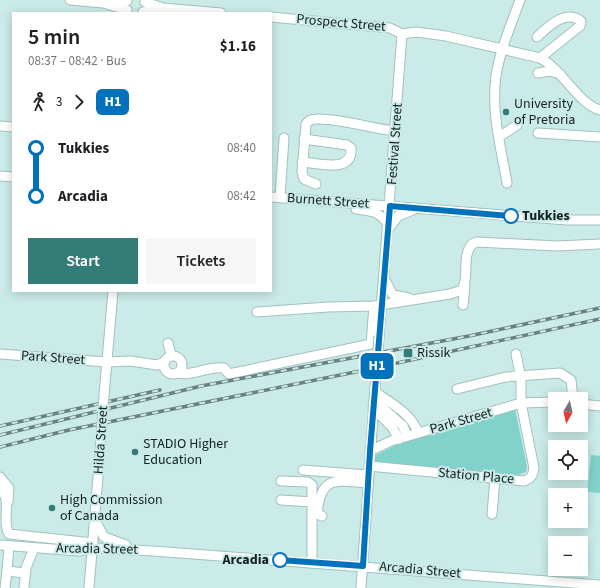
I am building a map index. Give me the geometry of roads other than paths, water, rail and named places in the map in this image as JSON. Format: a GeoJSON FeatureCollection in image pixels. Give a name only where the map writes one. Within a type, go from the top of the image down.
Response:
{"type":"FeatureCollection","features":[{"type":"Feature","properties":{"kind":"street"},"geometry":{"type":"LineString","coordinates":[[70,0],[128,6]]}},
{"type":"Feature","properties":{"kind":"street"},"geometry":{"type":"LineString","coordinates":[[507,183],[496,112],[496,85],[503,49],[520,0]]}},
{"type":"Feature","properties":{"kind":"street"},"geometry":{"type":"LineString","coordinates":[[142,12],[145,7],[144,1],[163,8],[209,12]]}},
{"type":"Feature","properties":{"kind":"street"},"geometry":{"type":"LineString","coordinates":[[146,12],[163,8]]}},
{"type":"Feature","properties":{"kind":"street","name":"Prospect Street"},"geometry":{"type":"LineString","coordinates":[[272,17],[390,28],[402,34],[416,32],[446,36],[540,58]]}},
{"type":"Feature","properties":{"kind":"street"},"geometry":{"type":"LineString","coordinates":[[537,37],[560,19],[572,18],[581,21],[580,26],[540,58],[553,66],[589,105],[600,110]]}},
{"type":"Feature","properties":{"kind":"street","name":"Festival Street"},"geometry":{"type":"LineString","coordinates":[[361,588],[379,336],[378,305],[384,279],[389,227],[402,34]]}},
{"type":"Feature","properties":{"kind":"street"},"geometry":{"type":"LineString","coordinates":[[538,73],[550,71],[560,74]]}},
{"type":"Feature","properties":{"kind":"street"},"geometry":{"type":"LineString","coordinates":[[316,184],[304,179],[302,162],[306,124],[309,120],[315,118],[396,131]]}},
{"type":"Feature","properties":{"kind":"street"},"geometry":{"type":"LineString","coordinates":[[499,137],[517,125]]}},
{"type":"Feature","properties":{"kind":"street"},"geometry":{"type":"LineString","coordinates":[[0,126],[12,127]]}},
{"type":"Feature","properties":{"kind":"street"},"geometry":{"type":"LineString","coordinates":[[538,133],[600,137]]}},
{"type":"Feature","properties":{"kind":"street"},"geometry":{"type":"LineString","coordinates":[[275,197],[284,138]]}},
{"type":"Feature","properties":{"kind":"street"},"geometry":{"type":"LineString","coordinates":[[302,162],[338,165],[345,164],[349,161],[352,155],[351,148],[347,145],[304,139]]}},
{"type":"Feature","properties":{"kind":"street"},"geometry":{"type":"LineString","coordinates":[[0,176],[12,177]]}},
{"type":"Feature","properties":{"kind":"street","name":"Burnett Street"},"geometry":{"type":"LineString","coordinates":[[275,197],[567,220],[600,220]]}},
{"type":"Feature","properties":{"kind":"street"},"geometry":{"type":"LineString","coordinates":[[308,200],[322,205],[374,211],[380,214],[389,227],[398,216],[420,209]]}},
{"type":"Feature","properties":{"kind":"street"},"geometry":{"type":"LineString","coordinates":[[463,305],[467,254],[472,244],[481,242],[557,246],[600,244]]}},
{"type":"Feature","properties":{"kind":"street"},"geometry":{"type":"LineString","coordinates":[[384,279],[393,295],[418,299]]}},
{"type":"Feature","properties":{"kind":"street"},"geometry":{"type":"LineString","coordinates":[[256,312],[378,305],[450,294],[462,290],[465,285]]}},
{"type":"Feature","properties":{"kind":"street","name":"Hilda Street"},"geometry":{"type":"LineString","coordinates":[[89,588],[112,292]]}},
{"type":"Feature","properties":{"kind":"street"},"geometry":{"type":"LineString","coordinates":[[142,363],[187,375],[192,372],[217,368],[224,368],[229,374],[371,344],[378,305]]}},
{"type":"Feature","properties":{"kind":"street"},"geometry":{"type":"LineString","coordinates":[[168,343],[171,355]]}},
{"type":"Feature","properties":{"kind":"street","name":"Park Street"},"geometry":{"type":"LineString","coordinates":[[0,354],[107,362],[131,361],[142,363]]}},
{"type":"Feature","properties":{"kind":"street"},"geometry":{"type":"LineString","coordinates":[[516,354],[521,375],[521,403]]}},
{"type":"Feature","properties":{"kind":"street"},"geometry":{"type":"LineString","coordinates":[[171,355],[180,358],[182,362],[175,371]]}},
{"type":"Feature","properties":{"kind":"street"},"geometry":{"type":"LineString","coordinates":[[142,363],[157,365],[164,362],[171,355]]}},
{"type":"Feature","properties":{"kind":"street"},"geometry":{"type":"LineString","coordinates":[[164,362],[175,371]]}},
{"type":"Feature","properties":{"kind":"street"},"geometry":{"type":"LineString","coordinates":[[457,389],[521,375],[560,373],[570,380],[572,392]]}},
{"type":"Feature","properties":{"kind":"street"},"geometry":{"type":"LineString","coordinates":[[374,397],[408,416],[414,422],[418,433]]}},
{"type":"Feature","properties":{"kind":"street"},"geometry":{"type":"LineString","coordinates":[[374,397],[403,426],[403,438]]}},
{"type":"Feature","properties":{"kind":"street","name":"Park Street"},"geometry":{"type":"LineString","coordinates":[[370,451],[418,433],[521,403],[548,402]]}},
{"type":"Feature","properties":{"kind":"street","name":"Station Place"},"geometry":{"type":"LineString","coordinates":[[368,475],[495,478],[524,481],[529,479],[533,475],[534,468],[521,403]]}},
{"type":"Feature","properties":{"kind":"street"},"geometry":{"type":"LineString","coordinates":[[588,405],[600,406]]}},
{"type":"Feature","properties":{"kind":"street"},"geometry":{"type":"LineString","coordinates":[[303,470],[368,475]]}},
{"type":"Feature","properties":{"kind":"street"},"geometry":{"type":"LineString","coordinates":[[322,516],[317,514],[318,501],[327,484],[331,481],[368,475]]}},
{"type":"Feature","properties":{"kind":"street"},"geometry":{"type":"LineString","coordinates":[[0,477],[9,488],[3,529],[9,534],[93,543]]}},
{"type":"Feature","properties":{"kind":"street"},"geometry":{"type":"LineString","coordinates":[[492,514],[495,478]]}},
{"type":"Feature","properties":{"kind":"street"},"geometry":{"type":"LineString","coordinates":[[281,481],[311,483],[313,502],[312,563]]}},
{"type":"Feature","properties":{"kind":"street"},"geometry":{"type":"LineString","coordinates":[[0,484],[6,490],[7,507]]}},
{"type":"Feature","properties":{"kind":"street"},"geometry":{"type":"LineString","coordinates":[[0,489],[4,493],[7,507]]}},
{"type":"Feature","properties":{"kind":"street"},"geometry":{"type":"LineString","coordinates":[[0,493],[7,507]]}},
{"type":"Feature","properties":{"kind":"street"},"geometry":{"type":"LineString","coordinates":[[0,499],[7,507]]}},
{"type":"Feature","properties":{"kind":"street"},"geometry":{"type":"LineString","coordinates":[[282,500],[313,502]]}},
{"type":"Feature","properties":{"kind":"street"},"geometry":{"type":"LineString","coordinates":[[95,519],[101,534],[109,540],[153,551]]}},
{"type":"Feature","properties":{"kind":"street"},"geometry":{"type":"LineString","coordinates":[[0,541],[93,543]]}},
{"type":"Feature","properties":{"kind":"street","name":"Arcadia Street"},"geometry":{"type":"LineString","coordinates":[[4,546],[79,550],[93,543],[153,551],[600,584]]}},
{"type":"Feature","properties":{"kind":"street"},"geometry":{"type":"LineString","coordinates":[[4,546],[7,571],[5,588]]}},
{"type":"Feature","properties":{"kind":"street"},"geometry":{"type":"LineString","coordinates":[[24,588],[25,573],[34,548]]}},
{"type":"Feature","properties":{"kind":"street"},"geometry":{"type":"LineString","coordinates":[[7,571],[25,573]]}},
{"type":"Feature","properties":{"kind":"railway"},"geometry":{"type":"LineString","coordinates":[[0,435],[201,386],[469,336],[600,308]]}},
{"type":"Feature","properties":{"kind":"railway"},"geometry":{"type":"LineString","coordinates":[[0,447],[69,430],[365,370],[600,319]]}},
{"type":"Feature","properties":{"kind":"railway"},"geometry":{"type":"LineString","coordinates":[[0,426],[160,390]]}},
{"type":"Feature","properties":{"kind":"place","name":"University of Pretoria"},"geometry":{"type":"Point","coordinates":[506,112]}},
{"type":"Feature","properties":{"kind":"place","name":"Tukkies"},"geometry":{"type":"Point","coordinates":[511,216]}},
{"type":"Feature","properties":{"kind":"place","name":"Rissik"},"geometry":{"type":"Point","coordinates":[408,353]}},
{"type":"Feature","properties":{"kind":"place","name":"STADIO Higher Education"},"geometry":{"type":"Point","coordinates":[135,452]}},
{"type":"Feature","properties":{"kind":"place","name":"High Commission of Canada"},"geometry":{"type":"Point","coordinates":[52,508]}},
{"type":"Feature","properties":{"kind":"place","name":"Arcadia"},"geometry":{"type":"Point","coordinates":[280,560]}}]}
